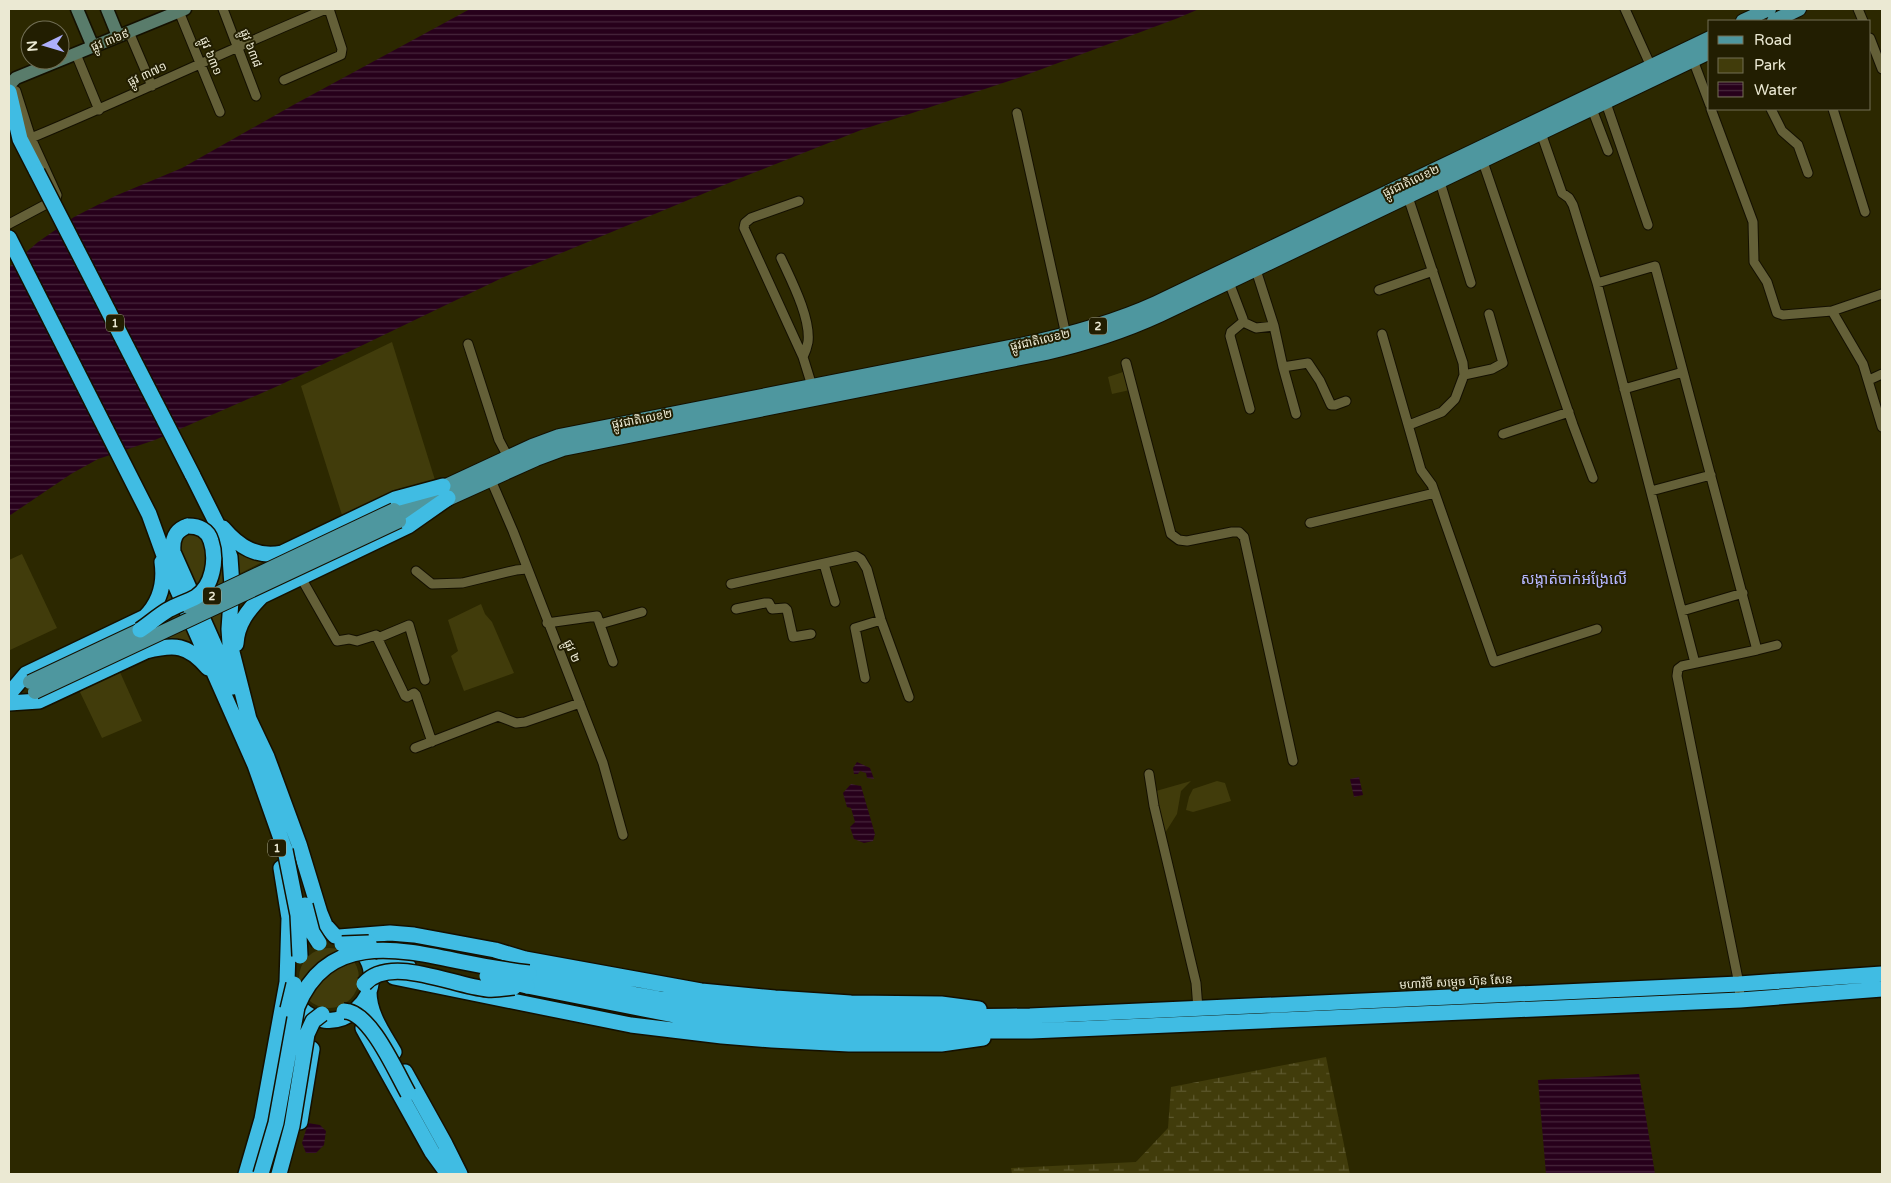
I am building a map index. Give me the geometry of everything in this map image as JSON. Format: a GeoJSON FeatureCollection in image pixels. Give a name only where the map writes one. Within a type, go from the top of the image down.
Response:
{"type":"FeatureCollection","features":[{"type":"Feature","properties":{"kind":"highway","name":"1"},"geometry":{"type":"LineString","coordinates":[[9,92],[37,172],[214,517],[230,557],[232,586],[230,644],[247,726],[250,767],[278,851],[289,918],[290,978],[264,1110],[246,1174]]}},
{"type":"Feature","properties":{"kind":"highway"},"geometry":{"type":"LineString","coordinates":[[9,127],[26,139]]}},
{"type":"Feature","properties":{"kind":"highway","name":"1"},"geometry":{"type":"LineString","coordinates":[[9,238],[142,500],[168,570],[218,680],[270,764],[299,844],[320,913],[325,925],[339,939]]}},
{"type":"Feature","properties":{"kind":"highway"},"geometry":{"type":"LineString","coordinates":[[214,517],[238,544],[260,555],[271,555],[282,553],[395,500],[446,492]]}},
{"type":"Feature","properties":{"kind":"highway"},"geometry":{"type":"LineString","coordinates":[[238,678],[236,642],[240,625],[244,615],[262,596],[300,576],[408,526],[446,492]]}},
{"type":"Feature","properties":{"kind":"highway"},"geometry":{"type":"LineString","coordinates":[[137,626],[168,610],[201,592],[210,576],[214,560],[214,550],[209,536],[202,528],[188,526],[180,530],[176,534],[173,543],[173,552],[234,690],[247,726],[255,765],[288,849],[310,927],[319,943]]}},
{"type":"Feature","properties":{"kind":"highway"},"geometry":{"type":"LineString","coordinates":[[137,626],[151,612],[162,586],[163,573],[158,541]]}},
{"type":"Feature","properties":{"kind":"highway"},"geometry":{"type":"LineString","coordinates":[[9,694],[26,674],[151,620],[158,622],[161,626],[163,636],[161,640],[146,651],[39,701],[9,700]]}},
{"type":"Feature","properties":{"kind":"highway"},"geometry":{"type":"LineString","coordinates":[[146,651],[170,646],[181,647],[201,659],[218,680]]}},
{"type":"Feature","properties":{"kind":"highway"},"geometry":{"type":"LineString","coordinates":[[288,849],[298,915],[300,956]]}},
{"type":"Feature","properties":{"kind":"highway"},"geometry":{"type":"LineString","coordinates":[[253,1174],[268,1121],[295,954],[307,942],[319,937],[413,943],[492,959],[524,982]]}},
{"type":"Feature","properties":{"kind":"highway"},"geometry":{"type":"LineString","coordinates":[[290,978],[300,956],[308,948],[319,943],[339,939]]}},
{"type":"Feature","properties":{"kind":"highway"},"geometry":{"type":"LineString","coordinates":[[339,939],[360,960],[369,984],[370,1006],[376,1020],[460,1174]]}},
{"type":"Feature","properties":{"kind":"highway"},"geometry":{"type":"LineString","coordinates":[[261,1174],[276,1123],[297,1007],[308,985],[326,968],[354,953],[390,949],[492,968],[524,982]]}},
{"type":"Feature","properties":{"kind":"highway"},"geometry":{"type":"LineString","coordinates":[[271,1174],[284,1125],[305,1010],[311,996],[327,978],[344,967],[358,962],[390,958],[412,960],[674,1015],[772,1040],[849,1044],[906,1024],[941,1004],[1031,1024]]}},
{"type":"Feature","properties":{"kind":"highway"},"geometry":{"type":"LineString","coordinates":[[286,1174],[299,1128],[314,1036],[318,1026],[357,1001],[375,975],[391,970],[487,989],[524,982],[678,988],[727,994],[851,1003],[906,1024]]}},
{"type":"Feature","properties":{"kind":"highway","name":"មហាវិថី សម្តេច ហ៊ុន សែន"},"geometry":{"type":"LineString","coordinates":[[1031,1024],[1739,992],[1882,974]]}},
{"type":"Feature","properties":{"kind":"highway"},"geometry":{"type":"LineString","coordinates":[[290,978],[302,1002],[312,1010],[354,1020],[363,1027],[432,1152],[449,1174]]}},
{"type":"Feature","properties":{"kind":"highway","name":"មហាវិថី សម្តេច ហ៊ុន សែន"},"geometry":{"type":"LineString","coordinates":[[1031,1024],[1198,1009],[1882,989]]}},
{"type":"Feature","properties":{"kind":"highway"},"geometry":{"type":"LineString","coordinates":[[674,1015],[774,1012],[906,1024],[1031,1024]]}},
{"type":"Feature","properties":{"kind":"highway"},"geometry":{"type":"LineString","coordinates":[[279,1174],[292,1126],[307,1034],[313,1021],[354,1013],[367,1022],[438,1148],[449,1174]]}},
{"type":"Feature","properties":{"kind":"main road"},"geometry":{"type":"LineString","coordinates":[[1745,20],[1770,9]]}},
{"type":"Feature","properties":{"kind":"main road"},"geometry":{"type":"LineString","coordinates":[[1782,19],[1800,9]]}},
{"type":"Feature","properties":{"kind":"main road","name":"ផ្លូវជាតិលេខ២"},"geometry":{"type":"LineString","coordinates":[[446,492],[491,480],[563,449],[1021,351],[1070,347],[1118,332],[1160,315],[1227,276],[1256,270],[1406,191],[1440,182],[1483,162],[1539,127],[1606,103],[1708,39]]}},
{"type":"Feature","properties":{"kind":"main road","name":"ផ្លូវជាតិលេខ២"},"geometry":{"type":"LineString","coordinates":[[1021,351],[1139,311],[1227,276],[1654,72],[1693,60],[1708,53]]}},
{"type":"Feature","properties":{"kind":"main road","name":"ផ្លូវជាតិលេខ២"},"geometry":{"type":"LineString","coordinates":[[446,492],[508,457],[559,436],[812,386],[883,379]]}},
{"type":"Feature","properties":{"kind":"main road","name":"2"},"geometry":{"type":"LineString","coordinates":[[32,687],[446,492]]}},
{"type":"Feature","properties":{"kind":"main road","name":"2"},"geometry":{"type":"LineString","coordinates":[[9,700],[137,626],[396,516]]}},
{"type":"Feature","properties":{"kind":"street"},"geometry":{"type":"LineString","coordinates":[[77,9],[93,47]]}},
{"type":"Feature","properties":{"kind":"street"},"geometry":{"type":"LineString","coordinates":[[107,9],[124,34],[152,86]]}},
{"type":"Feature","properties":{"kind":"street","name":"ផ្លូវ ៦៣៨"},"geometry":{"type":"LineString","coordinates":[[223,9],[256,96]]}},
{"type":"Feature","properties":{"kind":"street"},"geometry":{"type":"LineString","coordinates":[[284,80],[340,55],[342,49],[328,9]]}},
{"type":"Feature","properties":{"kind":"street","name":"ផ្លូវ ៣៧១"},"geometry":{"type":"LineString","coordinates":[[26,139],[99,110],[237,46],[328,9]]}},
{"type":"Feature","properties":{"kind":"street"},"geometry":{"type":"LineString","coordinates":[[1624,9],[1654,72]]}},
{"type":"Feature","properties":{"kind":"street","name":"ផ្លូវ ៣៦៩"},"geometry":{"type":"LineString","coordinates":[[9,86],[16,78],[181,10]]}},
{"type":"Feature","properties":{"kind":"street","name":"ផ្លូវ ៦៣១"},"geometry":{"type":"LineString","coordinates":[[181,10],[220,112]]}},
{"type":"Feature","properties":{"kind":"street"},"geometry":{"type":"LineString","coordinates":[[1871,40],[1882,68]]}},
{"type":"Feature","properties":{"kind":"street"},"geometry":{"type":"LineString","coordinates":[[76,54],[99,110]]}},
{"type":"Feature","properties":{"kind":"street"},"geometry":{"type":"LineString","coordinates":[[1693,60],[1708,101]]}},
{"type":"Feature","properties":{"kind":"street"},"geometry":{"type":"LineString","coordinates":[[9,86],[16,91],[26,139],[57,195],[56,199],[9,224]]}},
{"type":"Feature","properties":{"kind":"street"},"geometry":{"type":"LineString","coordinates":[[1606,103],[1648,225]]}},
{"type":"Feature","properties":{"kind":"street"},"geometry":{"type":"LineString","coordinates":[[1592,109],[1608,151]]}},
{"type":"Feature","properties":{"kind":"street"},"geometry":{"type":"LineString","coordinates":[[1711,110],[1753,222],[1754,262],[1767,282],[1777,313],[1783,315],[1832,311],[1882,294]]}},
{"type":"Feature","properties":{"kind":"street"},"geometry":{"type":"LineString","coordinates":[[1772,110],[1782,131],[1798,145],[1808,173]]}},
{"type":"Feature","properties":{"kind":"street"},"geometry":{"type":"LineString","coordinates":[[1834,110],[1865,212]]}},
{"type":"Feature","properties":{"kind":"street"},"geometry":{"type":"LineString","coordinates":[[1017,113],[1066,335]]}},
{"type":"Feature","properties":{"kind":"street"},"geometry":{"type":"LineString","coordinates":[[1539,127],[1562,193],[1573,205],[1597,282],[1695,663]]}},
{"type":"Feature","properties":{"kind":"street"},"geometry":{"type":"LineString","coordinates":[[1483,162],[1593,478]]}},
{"type":"Feature","properties":{"kind":"street"},"geometry":{"type":"LineString","coordinates":[[1440,182],[1471,283]]}},
{"type":"Feature","properties":{"kind":"street"},"geometry":{"type":"LineString","coordinates":[[1406,191],[1463,362],[1464,375],[1454,399],[1442,412],[1409,425]]}},
{"type":"Feature","properties":{"kind":"street"},"geometry":{"type":"LineString","coordinates":[[799,201],[751,218],[745,223],[744,228],[803,357],[812,386]]}},
{"type":"Feature","properties":{"kind":"street"},"geometry":{"type":"LineString","coordinates":[[781,258],[802,308],[806,325],[808,342],[803,357]]}},
{"type":"Feature","properties":{"kind":"street"},"geometry":{"type":"LineString","coordinates":[[1597,282],[1656,266],[1757,650]]}},
{"type":"Feature","properties":{"kind":"street"},"geometry":{"type":"LineString","coordinates":[[1256,270],[1274,326],[1296,414]]}},
{"type":"Feature","properties":{"kind":"street"},"geometry":{"type":"LineString","coordinates":[[1379,290],[1433,271]]}},
{"type":"Feature","properties":{"kind":"street"},"geometry":{"type":"LineString","coordinates":[[1227,276],[1243,322]]}},
{"type":"Feature","properties":{"kind":"street"},"geometry":{"type":"LineString","coordinates":[[1832,311],[1863,364],[1882,427]]}},
{"type":"Feature","properties":{"kind":"street"},"geometry":{"type":"LineString","coordinates":[[1464,375],[1492,368],[1503,363],[1489,314]]}},
{"type":"Feature","properties":{"kind":"street"},"geometry":{"type":"LineString","coordinates":[[1243,322],[1256,328],[1274,326]]}},
{"type":"Feature","properties":{"kind":"street"},"geometry":{"type":"LineString","coordinates":[[1243,322],[1231,332],[1230,336],[1250,409]]}},
{"type":"Feature","properties":{"kind":"street"},"geometry":{"type":"LineString","coordinates":[[1382,334],[1421,470],[1435,492],[1494,662],[1597,629]]}},
{"type":"Feature","properties":{"kind":"street"},"geometry":{"type":"LineString","coordinates":[[468,344],[499,440],[508,457]]}},
{"type":"Feature","properties":{"kind":"street"},"geometry":{"type":"LineString","coordinates":[[1126,363],[1171,534],[1179,540],[1187,541],[1232,532],[1239,532],[1244,537],[1293,761]]}},
{"type":"Feature","properties":{"kind":"street"},"geometry":{"type":"LineString","coordinates":[[1283,368],[1309,363],[1331,404],[1335,405],[1346,402]]}},
{"type":"Feature","properties":{"kind":"street"},"geometry":{"type":"LineString","coordinates":[[1624,388],[1683,372]]}},
{"type":"Feature","properties":{"kind":"street"},"geometry":{"type":"LineString","coordinates":[[1869,380],[1882,374]]}},
{"type":"Feature","properties":{"kind":"street"},"geometry":{"type":"LineString","coordinates":[[1503,434],[1569,412]]}},
{"type":"Feature","properties":{"kind":"street"},"geometry":{"type":"LineString","coordinates":[[1651,491],[1711,475]]}},
{"type":"Feature","properties":{"kind":"street","name":"ផ្លូវ ២"},"geometry":{"type":"LineString","coordinates":[[491,480],[603,763],[623,835]]}},
{"type":"Feature","properties":{"kind":"street"},"geometry":{"type":"LineString","coordinates":[[1310,523],[1435,492]]}},
{"type":"Feature","properties":{"kind":"street"},"geometry":{"type":"LineString","coordinates":[[731,584],[856,556],[861,559],[867,569],[881,620],[909,696]]}},
{"type":"Feature","properties":{"kind":"street"},"geometry":{"type":"LineString","coordinates":[[824,564],[835,602]]}},
{"type":"Feature","properties":{"kind":"street"},"geometry":{"type":"LineString","coordinates":[[416,571],[432,584],[462,583],[527,569]]}},
{"type":"Feature","properties":{"kind":"street"},"geometry":{"type":"LineString","coordinates":[[300,576],[337,641],[349,639],[357,641],[376,635],[405,696],[415,694],[432,742]]}},
{"type":"Feature","properties":{"kind":"street"},"geometry":{"type":"LineString","coordinates":[[1682,611],[1743,593]]}},
{"type":"Feature","properties":{"kind":"street"},"geometry":{"type":"LineString","coordinates":[[736,609],[765,603],[769,603],[772,609],[785,608],[794,637],[811,634]]}},
{"type":"Feature","properties":{"kind":"street"},"geometry":{"type":"LineString","coordinates":[[600,624],[642,612]]}},
{"type":"Feature","properties":{"kind":"street"},"geometry":{"type":"LineString","coordinates":[[547,623],[596,616],[613,662]]}},
{"type":"Feature","properties":{"kind":"street"},"geometry":{"type":"LineString","coordinates":[[865,678],[855,628],[881,620]]}},
{"type":"Feature","properties":{"kind":"street"},"geometry":{"type":"LineString","coordinates":[[378,638],[409,625],[425,680]]}},
{"type":"Feature","properties":{"kind":"street"},"geometry":{"type":"LineString","coordinates":[[1739,992],[1677,676],[1678,670],[1682,666],[1777,645]]}},
{"type":"Feature","properties":{"kind":"street"},"geometry":{"type":"LineString","coordinates":[[415,748],[498,716],[516,723],[525,722],[580,703]]}},
{"type":"Feature","properties":{"kind":"street"},"geometry":{"type":"LineString","coordinates":[[1149,774],[1154,806],[1196,983],[1198,1009]]}},
{"type":"Feature","properties":{"kind":"green space"},"geometry":{"type":"Polygon","coordinates":[[[392,342],[435,480],[391,492],[342,515],[301,386],[392,342]]]}},
{"type":"Feature","properties":{"kind":"green space"},"geometry":{"type":"Polygon","coordinates":[[[1123,372],[1128,380],[1130,390],[1112,394],[1108,377],[1123,372]]]}},
{"type":"Feature","properties":{"kind":"green space"},"geometry":{"type":"Polygon","coordinates":[[[189,533],[198,533],[207,542],[206,567],[195,589],[178,550],[179,539],[189,533]]]}},
{"type":"Feature","properties":{"kind":"green space"},"geometry":{"type":"Polygon","coordinates":[[[222,547],[225,582],[221,613],[224,656],[200,601],[222,547]]]}},
{"type":"Feature","properties":{"kind":"green space"},"geometry":{"type":"Polygon","coordinates":[[[236,552],[250,558],[266,560],[239,574],[236,552]]]}},
{"type":"Feature","properties":{"kind":"green space"},"geometry":{"type":"Polygon","coordinates":[[[22,554],[57,628],[10,650],[9,560],[22,554]]]}},
{"type":"Feature","properties":{"kind":"green space"},"geometry":{"type":"Polygon","coordinates":[[[169,584],[199,650],[183,641],[166,639],[166,626],[157,617],[169,584]]]}},
{"type":"Feature","properties":{"kind":"green space"},"geometry":{"type":"Polygon","coordinates":[[[481,604],[485,614],[492,622],[514,673],[464,691],[451,656],[458,651],[448,620],[481,604]]]}},
{"type":"Feature","properties":{"kind":"green space"},"geometry":{"type":"Polygon","coordinates":[[[119,670],[142,721],[102,738],[79,690],[119,670]]]}},
{"type":"Feature","properties":{"kind":"green space"},"geometry":{"type":"Polygon","coordinates":[[[1191,781],[1181,791],[1177,814],[1165,833],[1149,793],[1191,781]]]}},
{"type":"Feature","properties":{"kind":"green space"},"geometry":{"type":"Polygon","coordinates":[[[1217,781],[1225,783],[1231,801],[1193,812],[1186,810],[1193,789],[1217,781]]]}},
{"type":"Feature","properties":{"kind":"green space"},"geometry":{"type":"Polygon","coordinates":[[[329,948],[346,953],[354,961],[359,978],[354,995],[346,1003],[329,1008],[312,1003],[304,995],[299,978],[304,961],[312,953],[329,948]]]}},
{"type":"Feature","properties":{"kind":"green space"},"geometry":{"type":"Polygon","coordinates":[[[1326,1057],[1350,1174],[1012,1174],[1011,1168],[1136,1162],[1168,1128],[1171,1087],[1326,1057]]]}},
{"type":"Feature","properties":{"kind":"water"},"geometry":{"type":"Polygon","coordinates":[[[470,9],[1199,9],[1015,79],[861,130],[504,277],[280,385],[155,440],[98,459],[71,474],[9,516],[9,267],[38,242],[74,217],[115,196],[182,168],[470,9]]]}},
{"type":"Feature","properties":{"kind":"water"},"geometry":{"type":"Polygon","coordinates":[[[857,762],[870,768],[874,779],[867,778],[866,773],[860,771],[858,774],[854,774],[853,768],[857,762]]]}},
{"type":"Feature","properties":{"kind":"water"},"geometry":{"type":"Polygon","coordinates":[[[1359,777],[1363,795],[1354,797],[1350,779],[1359,777]]]}},
{"type":"Feature","properties":{"kind":"water"},"geometry":{"type":"Polygon","coordinates":[[[851,784],[861,786],[875,834],[873,841],[864,843],[854,839],[850,827],[855,822],[851,808],[847,807],[843,793],[851,784]]]}},
{"type":"Feature","properties":{"kind":"water"},"geometry":{"type":"Polygon","coordinates":[[[1639,1074],[1655,1174],[1546,1174],[1538,1080],[1639,1074]]]}},
{"type":"Feature","properties":{"kind":"water"},"geometry":{"type":"Polygon","coordinates":[[[308,1123],[320,1125],[326,1131],[324,1145],[316,1153],[306,1153],[302,1143],[308,1123]]]}},
{"type":"Feature","properties":{"kind":"district","name":"សង្កាត់ចាក់អង្រែលើ"},"geometry":{"type":"Point","coordinates":[1574,579]}}]}
